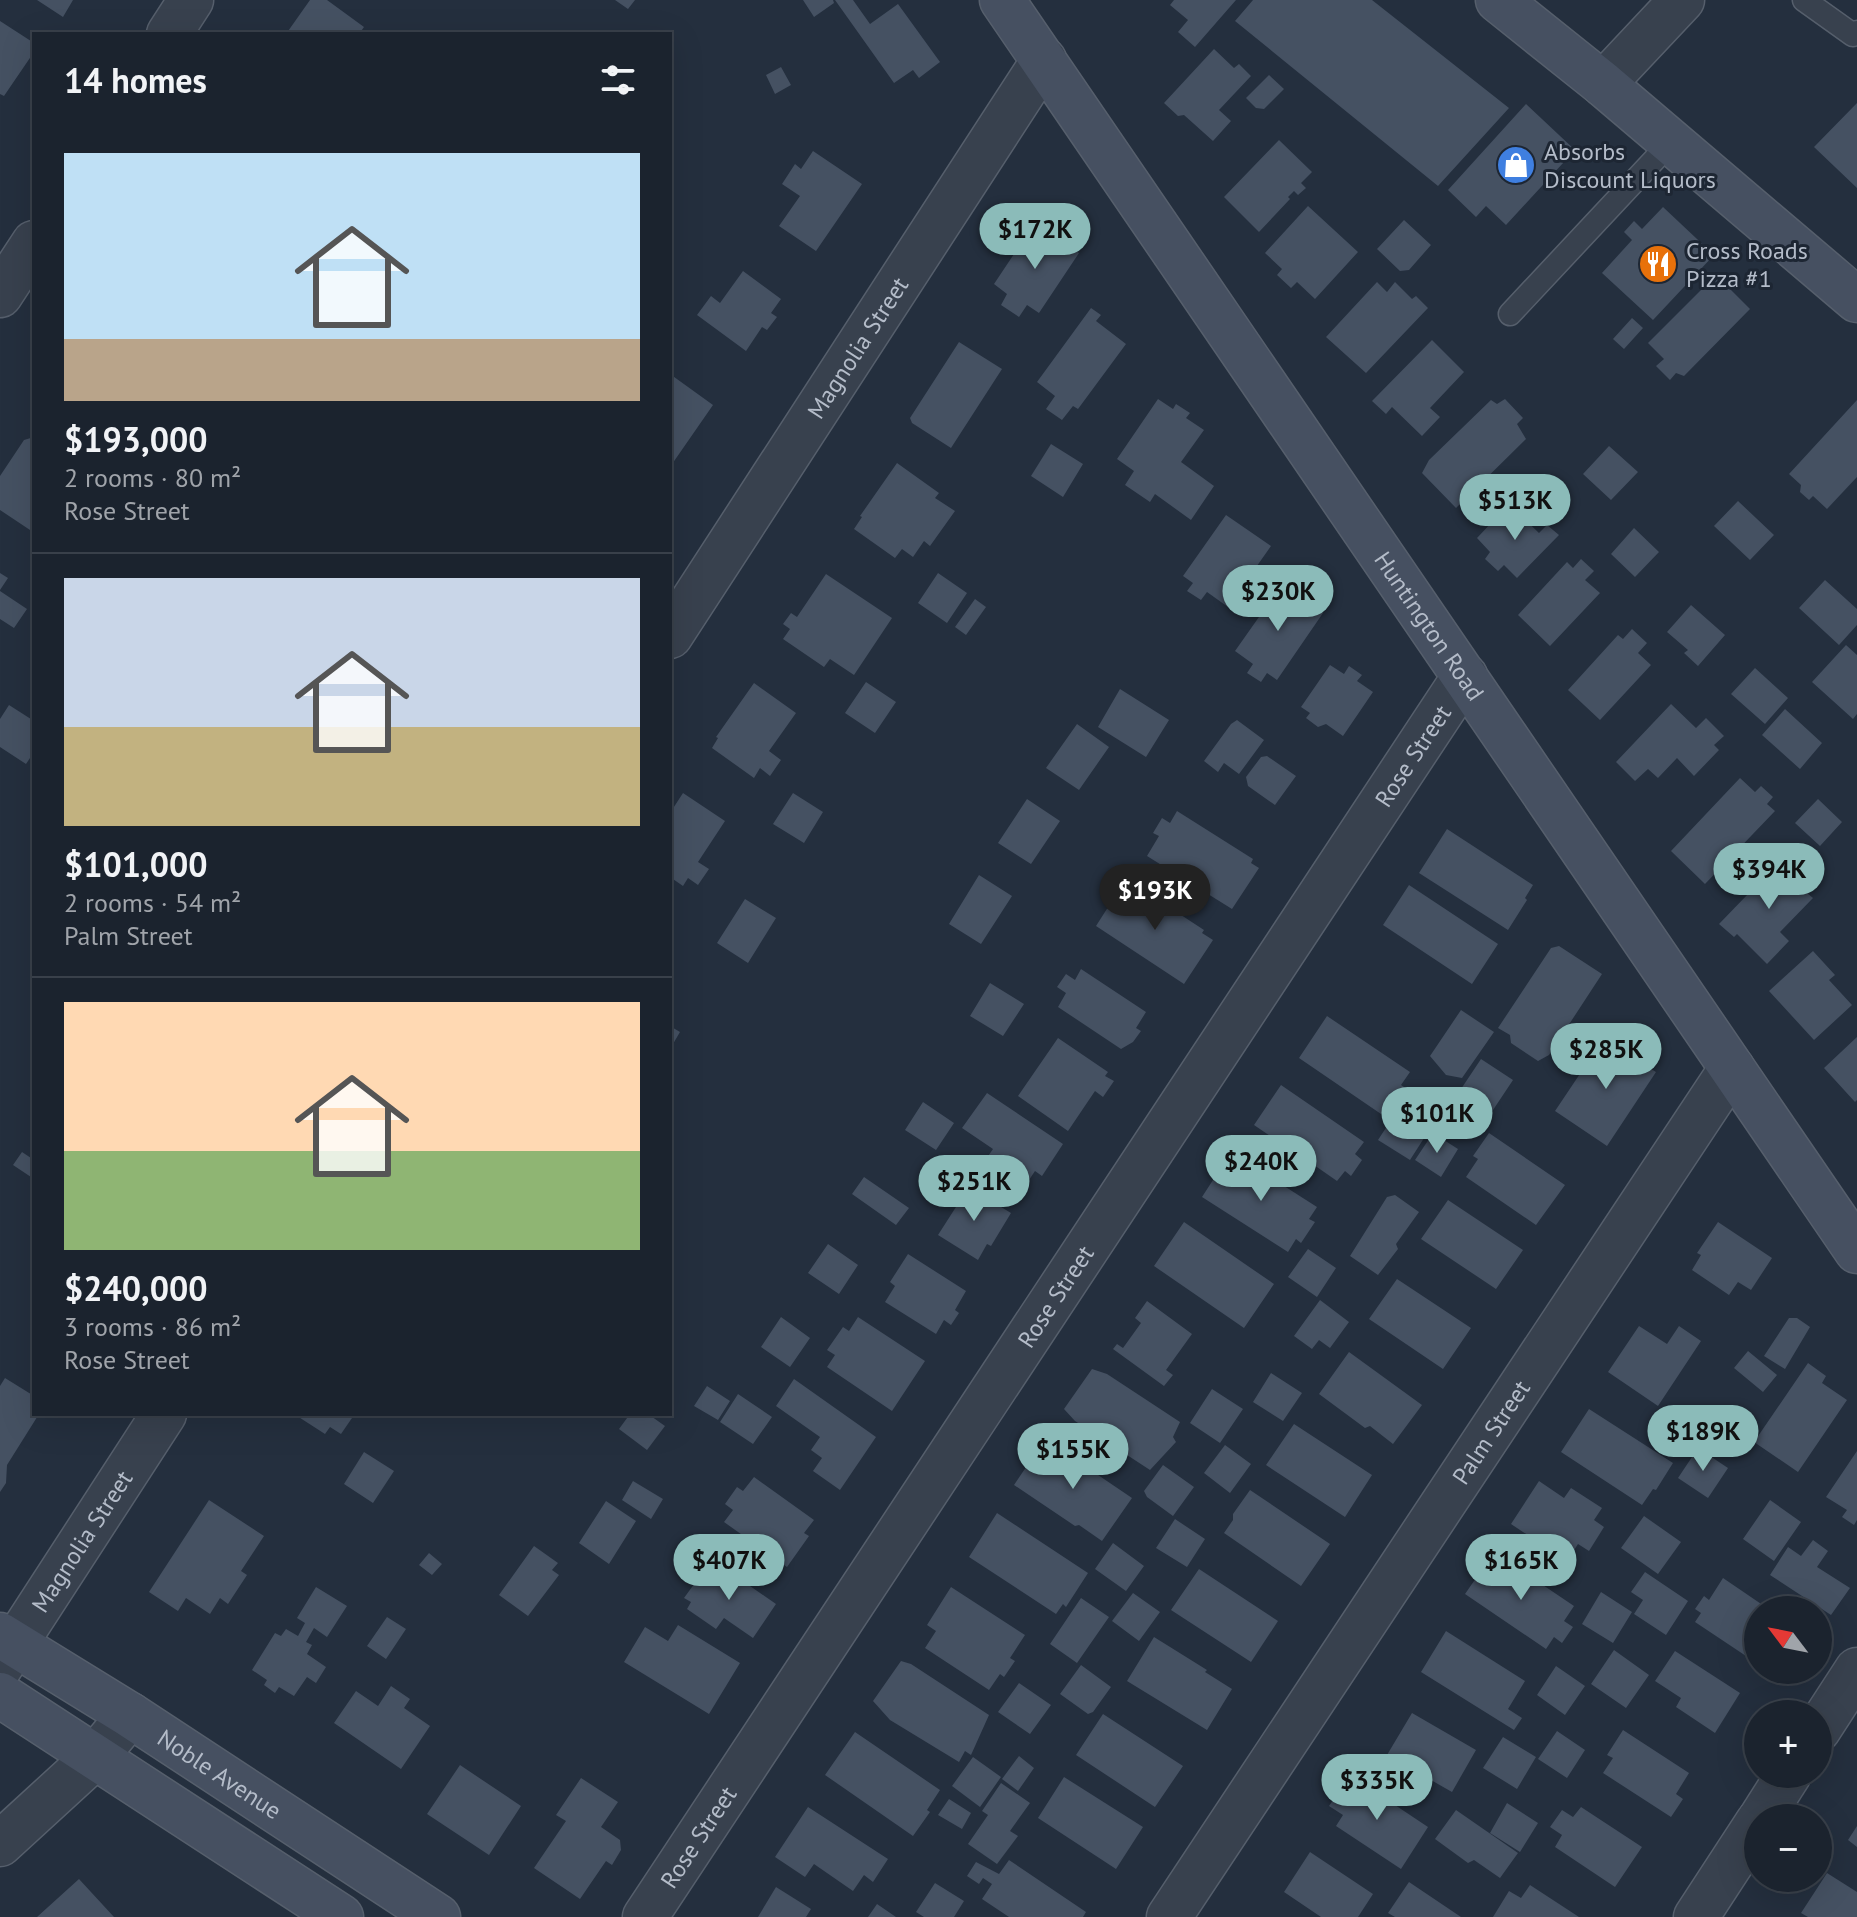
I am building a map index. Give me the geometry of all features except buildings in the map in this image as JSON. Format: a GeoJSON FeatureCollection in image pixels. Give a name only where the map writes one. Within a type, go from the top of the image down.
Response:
{"type":"FeatureCollection","features":[{"type":"Feature","properties":{"kind":"main road","name":"Huntington Road"},"geometry":{"type":"LineString","coordinates":[[1002,0],[1857,1251]]}},
{"type":"Feature","properties":{"kind":"main road"},"geometry":{"type":"LineString","coordinates":[[1498,0],[1603,84],[1857,300]]}},
{"type":"Feature","properties":{"kind":"main road","name":"Noble Avenue"},"geometry":{"type":"LineString","coordinates":[[5,1649],[130,1715],[438,1917]]}},
{"type":"Feature","properties":{"kind":"main road"},"geometry":{"type":"LineString","coordinates":[[0,1695],[341,1917]]}},
{"type":"Feature","properties":{"kind":"street"},"geometry":{"type":"LineString","coordinates":[[170,32],[191,0]]}},
{"type":"Feature","properties":{"kind":"street"},"geometry":{"type":"LineString","coordinates":[[1603,84],[1682,0]]}},
{"type":"Feature","properties":{"kind":"street","name":"Magnolia Street"},"geometry":{"type":"LineString","coordinates":[[672,633],[1044,60]]}},
{"type":"Feature","properties":{"kind":"street"},"geometry":{"type":"LineString","coordinates":[[0,295],[32,246]]}},
{"type":"Feature","properties":{"kind":"street","name":"Rose Street"},"geometry":{"type":"LineString","coordinates":[[645,1917],[1465,676]]}},
{"type":"Feature","properties":{"kind":"street","name":"Palm Street"},"geometry":{"type":"LineString","coordinates":[[1169,1917],[1732,1068]]}},
{"type":"Feature","properties":{"kind":"street","name":"Magnolia Street"},"geometry":{"type":"LineString","coordinates":[[5,1649],[163,1416]]}},
{"type":"Feature","properties":{"kind":"street"},"geometry":{"type":"LineString","coordinates":[[1832,1708],[1857,1670]]}},
{"type":"Feature","properties":{"kind":"street"},"geometry":{"type":"LineString","coordinates":[[0,1844],[96,1756],[130,1715]]}},
{"type":"Feature","properties":{"kind":"street"},"geometry":{"type":"LineString","coordinates":[[1696,1917],[1744,1843]]}},
{"type":"Feature","properties":{"kind":"lane"},"geometry":{"type":"LineString","coordinates":[[1804,0],[1853,35],[1857,32]]}},
{"type":"Feature","properties":{"kind":"lane"},"geometry":{"type":"LineString","coordinates":[[1510,314],[1671,142]]}},
{"type":"Feature","properties":{"kind":"place","name":"Absorbs Discount Liquors"},"geometry":{"type":"Point","coordinates":[1516,165]}},
{"type":"Feature","properties":{"kind":"place","name":"Cross Roads Pizza #1"},"geometry":{"type":"Point","coordinates":[1658,264]}}]}
